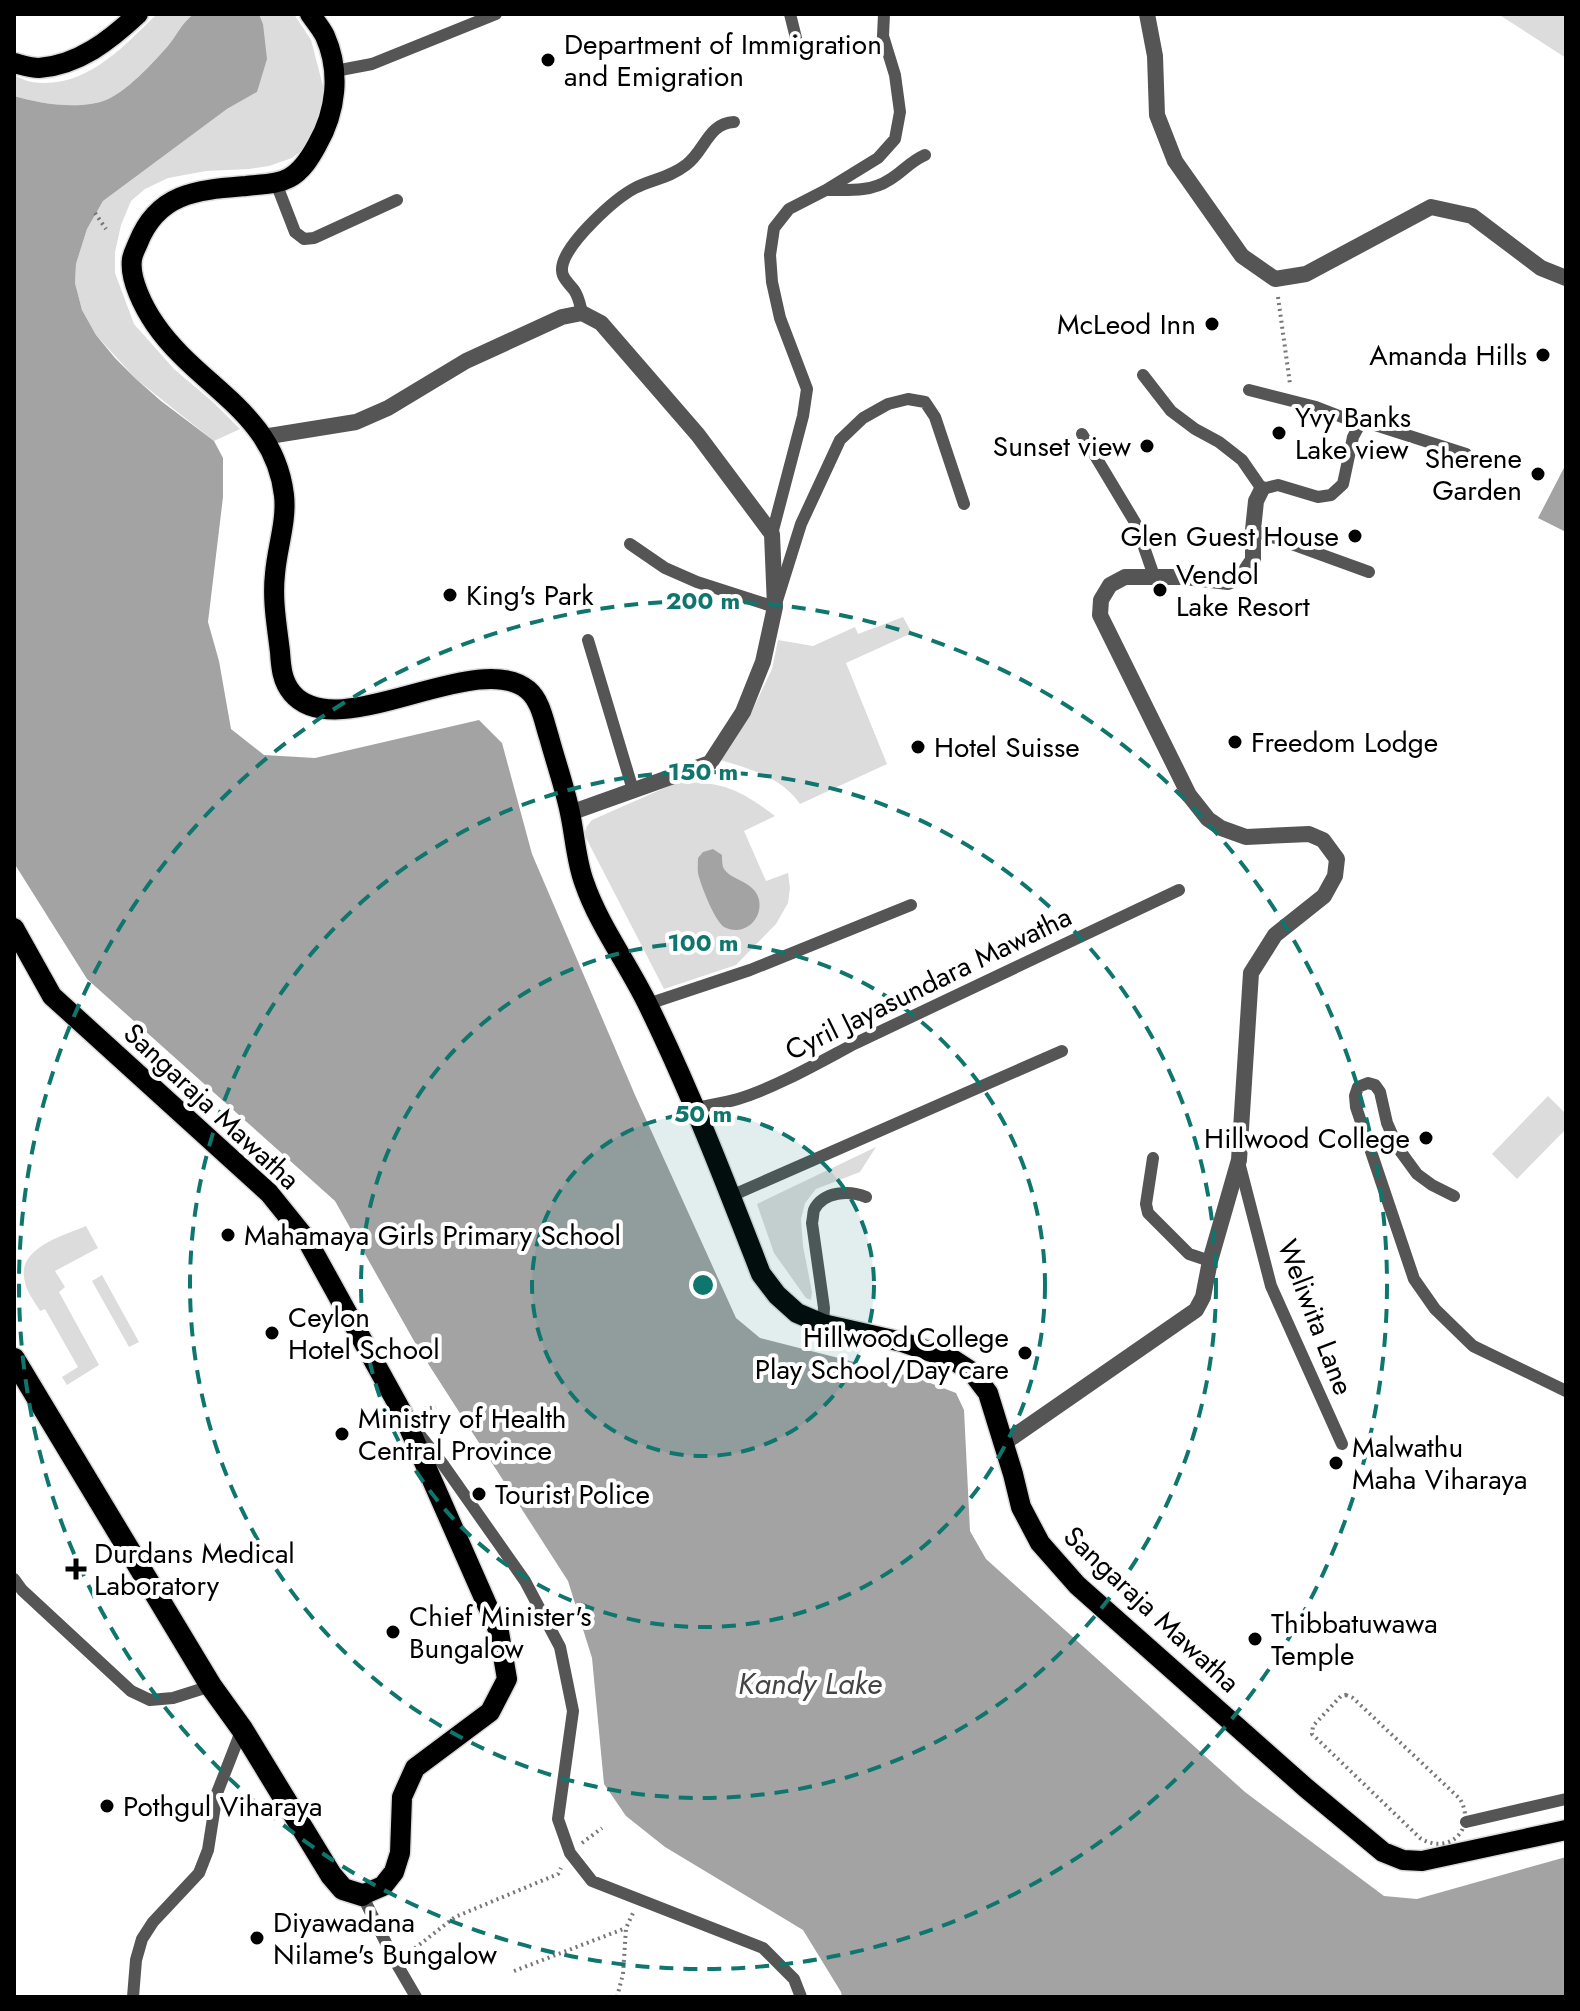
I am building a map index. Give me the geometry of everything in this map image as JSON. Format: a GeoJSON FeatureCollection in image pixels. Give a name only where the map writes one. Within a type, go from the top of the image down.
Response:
{"type":"FeatureCollection","features":[{"type":"Feature","properties":{"kind":"highway"},"geometry":{"type":"LineString","coordinates":[[14,1359],[211,1686],[242,1729],[331,1875],[343,1889],[362,1895]]}},
{"type":"Feature","properties":{"kind":"main road"},"geometry":{"type":"LineString","coordinates":[[14,63],[37,68],[70,61],[90,53],[138,14]]}},
{"type":"Feature","properties":{"kind":"main road"},"geometry":{"type":"LineString","coordinates":[[276,183],[301,170],[322,136],[332,112],[335,71],[325,35],[310,14]]}},
{"type":"Feature","properties":{"kind":"main road","name":"Sangaraja Mawatha"},"geometry":{"type":"LineString","coordinates":[[276,183],[195,192],[176,199],[151,216],[131,261],[138,294],[155,324],[180,356],[240,407],[263,437],[276,461],[285,508],[273,595],[283,677],[294,696],[309,705],[333,710],[357,708],[481,679],[506,680],[527,690],[541,709],[570,813],[583,882],[648,1004],[695,1108],[761,1274],[777,1295],[797,1313],[823,1324],[902,1342],[952,1359],[972,1372],[988,1393],[1021,1507],[1040,1543],[1077,1585],[1306,1788],[1383,1852],[1403,1860],[1422,1861],[1566,1830]]}},
{"type":"Feature","properties":{"kind":"main road","name":"Sangaraja Mawatha"},"geometry":{"type":"LineString","coordinates":[[14,928],[52,996],[269,1193],[307,1240],[402,1412]]}},
{"type":"Feature","properties":{"kind":"main road"},"geometry":{"type":"LineString","coordinates":[[362,1895],[383,1886],[394,1872],[400,1853],[402,1797],[415,1768],[490,1712],[507,1679],[499,1632],[402,1412]]}},
{"type":"Feature","properties":{"kind":"street"},"geometry":{"type":"LineString","coordinates":[[1147,14],[1155,56],[1157,115],[1175,161],[1242,256],[1275,279],[1306,274],[1431,207],[1472,216],[1541,268],[1566,278]]}},
{"type":"Feature","properties":{"kind":"street"},"geometry":{"type":"LineString","coordinates":[[263,437],[356,422],[388,408],[466,361],[562,317],[582,313],[601,323],[688,424],[772,534],[775,607],[763,662],[743,712],[710,763],[570,813]]}},
{"type":"Feature","properties":{"kind":"street"},"geometry":{"type":"LineString","coordinates":[[1004,1443],[1196,1310],[1203,1297],[1239,1160],[1251,973],[1275,935],[1324,896],[1335,876],[1337,859],[1323,840],[1309,834],[1246,837],[1221,828],[1208,819],[1189,795],[1100,615],[1101,600],[1110,585],[1125,577],[1185,577],[1228,582],[1243,575],[1253,560],[1256,501],[1262,489]]}},
{"type":"Feature","properties":{"kind":"lane"},"geometry":{"type":"LineString","coordinates":[[335,71],[372,64],[496,14]]}},
{"type":"Feature","properties":{"kind":"lane"},"geometry":{"type":"LineString","coordinates":[[790,14],[796,38]]}},
{"type":"Feature","properties":{"kind":"lane"},"geometry":{"type":"LineString","coordinates":[[772,534],[803,416],[807,389],[780,318],[772,282],[770,255],[774,228],[789,209],[878,158],[895,139],[900,112],[895,75],[883,36],[884,14]]}},
{"type":"Feature","properties":{"kind":"lane"},"geometry":{"type":"LineString","coordinates":[[582,313],[575,291],[562,276],[568,251],[617,199],[636,187],[675,173],[689,163],[717,126],[734,122]]}},
{"type":"Feature","properties":{"kind":"lane"},"geometry":{"type":"LineString","coordinates":[[826,190],[872,188],[885,183],[925,155]]}},
{"type":"Feature","properties":{"kind":"lane"},"geometry":{"type":"LineString","coordinates":[[276,183],[295,232],[304,239],[314,238],[397,200]]}},
{"type":"Feature","properties":{"kind":"lane"},"geometry":{"type":"LineString","coordinates":[[1143,375],[1171,411],[1242,460],[1262,489],[1278,485],[1318,497],[1331,495],[1343,484],[1353,437],[1360,424]]}},
{"type":"Feature","properties":{"kind":"lane"},"geometry":{"type":"LineString","coordinates":[[1249,390],[1316,407],[1360,424],[1372,424],[1466,454]]}},
{"type":"Feature","properties":{"kind":"lane"},"geometry":{"type":"LineString","coordinates":[[630,544],[665,568],[697,582],[775,607],[801,524],[840,440],[863,418],[888,404],[908,399],[925,402],[935,417],[964,504]]}},
{"type":"Feature","properties":{"kind":"lane"},"geometry":{"type":"LineString","coordinates":[[1082,434],[1136,524],[1154,576]]}},
{"type":"Feature","properties":{"kind":"lane"},"geometry":{"type":"LineString","coordinates":[[1253,530],[1369,572]]}},
{"type":"Feature","properties":{"kind":"lane"},"geometry":{"type":"LineString","coordinates":[[588,640],[633,790]]}},
{"type":"Feature","properties":{"kind":"lane","name":"Cyril Jayasundara Mawatha"},"geometry":{"type":"LineString","coordinates":[[695,1108],[759,1091],[1179,890]]}},
{"type":"Feature","properties":{"kind":"lane"},"geometry":{"type":"LineString","coordinates":[[648,1004],[750,970],[911,905]]}},
{"type":"Feature","properties":{"kind":"lane"},"geometry":{"type":"LineString","coordinates":[[731,1196],[1062,1051]]}},
{"type":"Feature","properties":{"kind":"lane"},"geometry":{"type":"LineString","coordinates":[[1454,1196],[1417,1174],[1398,1148],[1375,1085],[1368,1083],[1358,1087],[1356,1107],[1414,1279],[1435,1309],[1473,1346],[1566,1391]]}},
{"type":"Feature","properties":{"kind":"lane"},"geometry":{"type":"LineString","coordinates":[[1153,1158],[1146,1204],[1148,1213],[1189,1254],[1210,1261]]}},
{"type":"Feature","properties":{"kind":"lane","name":"Weliwita Lane"},"geometry":{"type":"LineString","coordinates":[[1239,1160],[1271,1286],[1342,1444]]}},
{"type":"Feature","properties":{"kind":"lane"},"geometry":{"type":"LineString","coordinates":[[823,1324],[824,1308],[812,1223],[814,1210],[827,1197],[841,1193],[855,1192],[866,1197]]}},
{"type":"Feature","properties":{"kind":"lane","name":"Sangaraja Mawatha"},"geometry":{"type":"LineString","coordinates":[[402,1412],[525,1581],[560,1647],[573,1711],[558,1819],[570,1853],[592,1881],[763,1948],[794,1979],[801,1997]]}},
{"type":"Feature","properties":{"kind":"lane"},"geometry":{"type":"LineString","coordinates":[[14,1579],[22,1590],[131,1691],[150,1700],[173,1698],[211,1686]]}},
{"type":"Feature","properties":{"kind":"lane"},"geometry":{"type":"LineString","coordinates":[[133,1997],[136,1960],[142,1939],[153,1922],[199,1873],[208,1850],[217,1793],[242,1729]]}},
{"type":"Feature","properties":{"kind":"lane"},"geometry":{"type":"LineString","coordinates":[[1466,1822],[1566,1799]]}},
{"type":"Feature","properties":{"kind":"lane"},"geometry":{"type":"LineString","coordinates":[[362,1895],[416,1997]]}},
{"type":"Feature","properties":{"kind":"path"},"geometry":{"type":"LineString","coordinates":[[95,213],[106,229]]}},
{"type":"Feature","properties":{"kind":"path"},"geometry":{"type":"LineString","coordinates":[[1277,293],[1293,401]]}},
{"type":"Feature","properties":{"kind":"path"},"geometry":{"type":"LineString","coordinates":[[1341,1696],[1350,1696],[1460,1799],[1466,1822],[1463,1830],[1451,1841],[1427,1843],[1312,1734],[1312,1728],[1341,1696]]}},
{"type":"Feature","properties":{"kind":"path"},"geometry":{"type":"LineString","coordinates":[[395,1961],[455,1917],[558,1874],[570,1853],[602,1828]]}},
{"type":"Feature","properties":{"kind":"path"},"geometry":{"type":"LineString","coordinates":[[617,1997],[623,1974],[626,1928],[639,1899]]}},
{"type":"Feature","properties":{"kind":"path"},"geometry":{"type":"LineString","coordinates":[[514,1971],[626,1928]]}},
{"type":"Feature","properties":{"kind":"shaded area"},"geometry":{"type":"Polygon","coordinates":[[[157,14],[194,14],[146,69],[114,96],[96,103],[72,105],[14,96],[14,75],[30,82],[51,83],[86,73],[116,52],[157,14]]]}},
{"type":"Feature","properties":{"kind":"shaded area"},"geometry":{"type":"Polygon","coordinates":[[[259,14],[294,14],[311,40],[323,86],[323,109],[305,148],[292,158],[269,166],[206,171],[168,178],[145,189],[131,201],[115,252],[115,273],[134,324],[174,369],[240,429],[214,441],[136,379],[96,335],[82,310],[75,283],[76,264],[87,229],[103,201],[227,109],[257,92],[263,24],[259,14]]]}},
{"type":"Feature","properties":{"kind":"shaded area"},"geometry":{"type":"Polygon","coordinates":[[[1498,14],[1566,14],[1566,58],[1498,14]]]}},
{"type":"Feature","properties":{"kind":"shaded area"},"geometry":{"type":"Polygon","coordinates":[[[903,617],[912,633],[846,663],[887,764],[800,804],[775,781],[720,760],[752,711],[772,669],[778,640],[813,646],[855,627],[858,634],[903,617]]]}},
{"type":"Feature","properties":{"kind":"shaded area"},"geometry":{"type":"Polygon","coordinates":[[[678,782],[730,789],[775,816],[744,831],[766,881],[788,873],[790,888],[788,903],[776,924],[736,965],[664,989],[584,834],[592,820],[678,782]]]}},
{"type":"Feature","properties":{"kind":"shaded area"},"geometry":{"type":"Polygon","coordinates":[[[1548,1096],[1566,1114],[1566,1129],[1517,1179],[1492,1154],[1548,1096]]]}},
{"type":"Feature","properties":{"kind":"shaded area"},"geometry":{"type":"Polygon","coordinates":[[[876,1147],[860,1172],[816,1189],[805,1203],[801,1219],[803,1246],[812,1292],[811,1300],[806,1298],[774,1253],[757,1204],[876,1147]]]}},
{"type":"Feature","properties":{"kind":"shaded area"},"geometry":{"type":"Polygon","coordinates":[[[86,1226],[98,1248],[55,1271],[65,1287],[59,1292],[99,1365],[67,1385],[62,1377],[78,1367],[45,1309],[40,1311],[29,1294],[24,1270],[27,1260],[43,1245],[86,1226]]]}},
{"type":"Feature","properties":{"kind":"shaded area"},"geometry":{"type":"Polygon","coordinates":[[[102,1275],[139,1342],[129,1347],[92,1281],[102,1275]]]}},
{"type":"Feature","properties":{"kind":"water","name":"Kandy Lake"},"geometry":{"type":"Polygon","coordinates":[[[194,14],[259,14],[267,59],[257,92],[227,109],[103,201],[87,229],[76,264],[75,283],[82,310],[96,335],[115,358],[161,401],[214,441],[223,458],[223,497],[208,622],[219,661],[231,729],[264,755],[315,758],[479,720],[502,743],[532,854],[635,1095],[736,1318],[760,1338],[917,1378],[956,1393],[964,1410],[970,1531],[986,1559],[1245,1792],[1384,1896],[1417,1899],[1566,1857],[1566,1997],[842,1997],[803,1930],[665,1847],[626,1816],[604,1784],[592,1658],[568,1581],[418,1348],[335,1201],[87,979],[14,863],[14,96],[60,105],[84,105],[106,100],[122,91],[146,69],[194,14]]]}},
{"type":"Feature","properties":{"kind":"water"},"geometry":{"type":"Polygon","coordinates":[[[1566,464],[1566,532],[1538,518],[1566,464]]]}},
{"type":"Feature","properties":{"kind":"water"},"geometry":{"type":"Polygon","coordinates":[[[713,849],[722,855],[726,872],[757,893],[758,914],[744,928],[731,930],[724,927],[706,896],[698,875],[698,858],[703,852],[713,849]]]}},
{"type":"Feature","properties":{"kind":"place","name":"Department of Immigration and Emigration"},"geometry":{"type":"Point","coordinates":[548,60]}},
{"type":"Feature","properties":{"kind":"place","name":"McLeod Inn"},"geometry":{"type":"Point","coordinates":[1212,324]}},
{"type":"Feature","properties":{"kind":"place","name":"Amanda Hills"},"geometry":{"type":"Point","coordinates":[1543,355]}},
{"type":"Feature","properties":{"kind":"place","name":"Yvy Banks Lake view"},"geometry":{"type":"Point","coordinates":[1279,433]}},
{"type":"Feature","properties":{"kind":"place","name":"Sunset view"},"geometry":{"type":"Point","coordinates":[1147,446]}},
{"type":"Feature","properties":{"kind":"place","name":"Sherene Garden"},"geometry":{"type":"Point","coordinates":[1538,474]}},
{"type":"Feature","properties":{"kind":"place","name":"Glen Guest House"},"geometry":{"type":"Point","coordinates":[1355,536]}},
{"type":"Feature","properties":{"kind":"place","name":"Vendol Lake Resort"},"geometry":{"type":"Point","coordinates":[1160,590]}},
{"type":"Feature","properties":{"kind":"place","name":"King's Park"},"geometry":{"type":"Point","coordinates":[450,595]}},
{"type":"Feature","properties":{"kind":"place","name":"Freedom Lodge"},"geometry":{"type":"Point","coordinates":[1235,742]}},
{"type":"Feature","properties":{"kind":"place","name":"Hotel Suisse"},"geometry":{"type":"Point","coordinates":[918,747]}},
{"type":"Feature","properties":{"kind":"place","name":"Hillwood College"},"geometry":{"type":"Point","coordinates":[1426,1138]}},
{"type":"Feature","properties":{"kind":"place","name":"Mahamaya Girls Primary School"},"geometry":{"type":"Point","coordinates":[228,1235]}},
{"type":"Feature","properties":{"kind":"place","name":"Ceylon Hotel School"},"geometry":{"type":"Point","coordinates":[272,1333]}},
{"type":"Feature","properties":{"kind":"place","name":"Hillwood College Play School/Day care"},"geometry":{"type":"Point","coordinates":[1025,1353]}},
{"type":"Feature","properties":{"kind":"place","name":"Ministry of Health Central Province"},"geometry":{"type":"Point","coordinates":[342,1434]}},
{"type":"Feature","properties":{"kind":"place","name":"Malwathu Maha Viharaya"},"geometry":{"type":"Point","coordinates":[1336,1463]}},
{"type":"Feature","properties":{"kind":"place","name":"Tourist Police"},"geometry":{"type":"Point","coordinates":[479,1494]}},
{"type":"Feature","properties":{"kind":"place","name":"Durdans Medical Laboratory"},"geometry":{"type":"Point","coordinates":[76,1569]}},
{"type":"Feature","properties":{"kind":"place","name":"Chief Minister's Bungalow"},"geometry":{"type":"Point","coordinates":[393,1632]}},
{"type":"Feature","properties":{"kind":"place","name":"Thibbatuwawa Temple"},"geometry":{"type":"Point","coordinates":[1255,1639]}},
{"type":"Feature","properties":{"kind":"place","name":"Pothgul Viharaya"},"geometry":{"type":"Point","coordinates":[107,1806]}},
{"type":"Feature","properties":{"kind":"place","name":"Diyawadana Nilame's Bungalow"},"geometry":{"type":"Point","coordinates":[257,1938]}}]}
